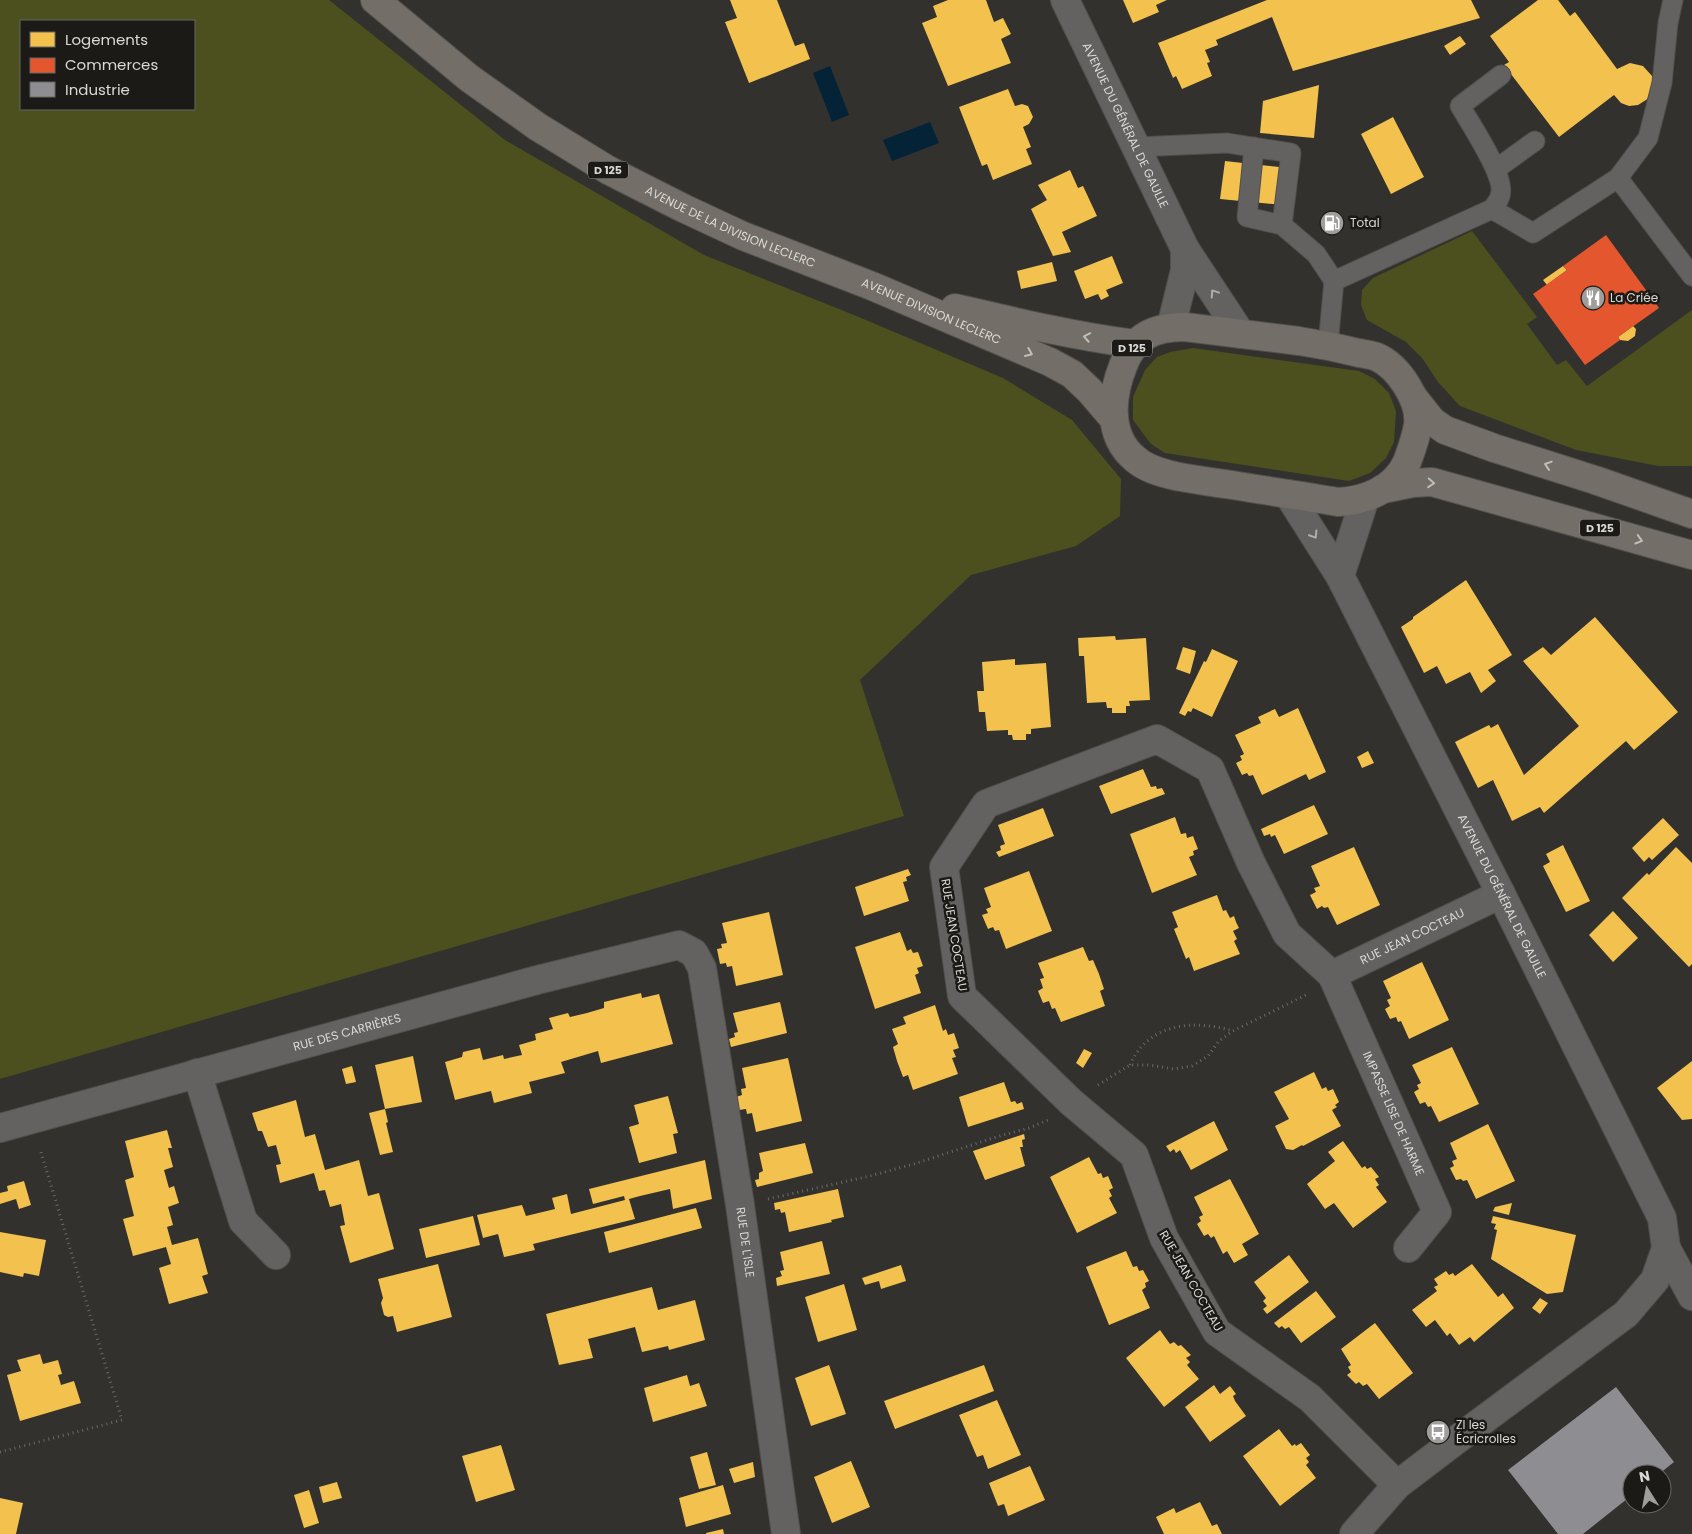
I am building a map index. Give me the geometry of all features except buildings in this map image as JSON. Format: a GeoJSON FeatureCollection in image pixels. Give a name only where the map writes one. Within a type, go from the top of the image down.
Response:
{"type":"FeatureCollection","features":[{"type":"Feature","properties":{"kind":"main road","name":"AVENUE DE LA DIVISION LECLERC"},"geometry":{"type":"LineString","coordinates":[[376,0],[469,78],[538,126],[608,170],[743,236],[872,286]]}},
{"type":"Feature","properties":{"kind":"main road","name":"AVENUE DIVISION LECLERC"},"geometry":{"type":"LineString","coordinates":[[872,286],[1035,326],[1100,340],[1135,344]]}},
{"type":"Feature","properties":{"kind":"main road","name":"AVENUE DIVISION LECLERC"},"geometry":{"type":"LineString","coordinates":[[872,286],[1050,362],[1072,374],[1114,418]]}},
{"type":"Feature","properties":{"kind":"main road","name":"D 125"},"geometry":{"type":"LineString","coordinates":[[1374,494],[1396,478],[1405,466],[1411,452],[1418,424],[1416,407],[1409,388],[1396,370],[1377,357],[1328,345],[1185,327],[1171,327],[1163,328],[1143,337],[1135,344],[1126,359],[1114,393],[1114,418],[1119,437],[1125,448],[1134,459],[1147,467],[1180,476],[1338,502],[1350,501],[1413,483],[1432,482],[1692,555]]}},
{"type":"Feature","properties":{"kind":"main road","name":"D 125"},"geometry":{"type":"LineString","coordinates":[[1411,394],[1432,421],[1445,430],[1487,446],[1595,480],[1692,514]]}},
{"type":"Feature","properties":{"kind":"main road"},"geometry":{"type":"LineString","coordinates":[[1595,480],[1683,496],[1692,495]]}},
{"type":"Feature","properties":{"kind":"street","name":"AVENUE DU GÉNÉRAL DE GAULLE"},"geometry":{"type":"LineString","coordinates":[[1065,0],[1184,249],[1241,334]]}},
{"type":"Feature","properties":{"kind":"street","name":"AVENUE DU GÉNÉRAL DE GAULLE"},"geometry":{"type":"LineString","coordinates":[[1171,327],[1185,270],[1184,249]]}},
{"type":"Feature","properties":{"kind":"street","name":"AVENUE DU GÉNÉRAL DE GAULLE"},"geometry":{"type":"LineString","coordinates":[[1288,494],[1340,576],[1501,894],[1662,1218],[1666,1248]]}},
{"type":"Feature","properties":{"kind":"street"},"geometry":{"type":"LineString","coordinates":[[1340,576],[1374,494]]}},
{"type":"Feature","properties":{"kind":"street","name":"RUE JEAN COCTEAU"},"geometry":{"type":"LineString","coordinates":[[1397,1485],[1310,1398],[1217,1332],[1164,1238],[1134,1155],[1071,1102],[962,996],[944,867],[986,804],[1157,739],[1210,769],[1251,863],[1287,934],[1332,975],[1501,894]]}},
{"type":"Feature","properties":{"kind":"street","name":"RUE DES CARRIÈRES"},"geometry":{"type":"LineString","coordinates":[[0,1128],[537,980],[678,945],[694,953]]}},
{"type":"Feature","properties":{"kind":"street","name":"RUE DE L'ISLE"},"geometry":{"type":"LineString","coordinates":[[694,953],[702,968],[740,1205],[786,1534]]}},
{"type":"Feature","properties":{"kind":"street","name":"IMPASSE LISE DE HARME"},"geometry":{"type":"LineString","coordinates":[[1332,975],[1437,1212],[1408,1248]]}},
{"type":"Feature","properties":{"kind":"street"},"geometry":{"type":"LineString","coordinates":[[197,1073],[244,1221],[276,1255]]}},
{"type":"Feature","properties":{"kind":"street"},"geometry":{"type":"LineString","coordinates":[[1354,1534],[1397,1485],[1626,1314],[1655,1280],[1666,1248]]}},
{"type":"Feature","properties":{"kind":"street"},"geometry":{"type":"LineString","coordinates":[[1666,1248],[1692,1296]]}},
{"type":"Feature","properties":{"kind":"lane"},"geometry":{"type":"LineString","coordinates":[[1492,209],[1533,233],[1618,178],[1648,138],[1662,83],[1668,23],[1673,0]]}},
{"type":"Feature","properties":{"kind":"lane"},"geometry":{"type":"LineString","coordinates":[[1334,281],[1492,209],[1501,196],[1496,169],[1460,106],[1501,75]]}},
{"type":"Feature","properties":{"kind":"lane"},"geometry":{"type":"LineString","coordinates":[[1496,169],[1535,141]]}},
{"type":"Feature","properties":{"kind":"lane"},"geometry":{"type":"LineString","coordinates":[[1136,147],[1227,143],[1291,153],[1282,225]]}},
{"type":"Feature","properties":{"kind":"lane"},"geometry":{"type":"LineString","coordinates":[[1254,147],[1247,217],[1282,225],[1316,254],[1334,281],[1328,345]]}},
{"type":"Feature","properties":{"kind":"lane"},"geometry":{"type":"LineString","coordinates":[[1618,178],[1692,276]]}},
{"type":"Feature","properties":{"kind":"path"},"geometry":{"type":"LineString","coordinates":[[740,1205],[870,1176],[914,1164],[1047,1121],[1071,1102],[1130,1066],[1149,1065],[1174,1069],[1192,1066],[1208,1056],[1219,1041],[1233,1031],[1320,988],[1332,975]]}},
{"type":"Feature","properties":{"kind":"path"},"geometry":{"type":"LineString","coordinates":[[1130,1066],[1136,1053],[1149,1039],[1164,1031],[1199,1024],[1216,1025],[1233,1031]]}},
{"type":"Feature","properties":{"kind":"path"},"geometry":{"type":"LineString","coordinates":[[0,1452],[122,1420],[31,1120]]}},
{"type":"Feature","properties":{"kind":"green space"},"geometry":{"type":"Polygon","coordinates":[[[0,0],[329,0],[505,140],[704,255],[854,315],[1003,378],[1072,420],[1121,479],[1120,516],[1076,546],[971,575],[860,680],[904,816],[0,1079],[0,0]]]}},
{"type":"Feature","properties":{"kind":"green space"},"geometry":{"type":"Polygon","coordinates":[[[1472,231],[1537,317],[1527,324],[1557,365],[1566,360],[1587,386],[1692,310],[1692,466],[1658,466],[1576,450],[1460,406],[1438,382],[1422,358],[1406,342],[1367,320],[1361,305],[1362,290],[1373,278],[1472,231]]]}},
{"type":"Feature","properties":{"kind":"green space"},"geometry":{"type":"Polygon","coordinates":[[[1193,348],[1359,371],[1375,379],[1389,393],[1396,411],[1394,442],[1386,458],[1370,473],[1349,481],[1165,453],[1151,444],[1133,420],[1133,397],[1145,370],[1157,357],[1170,352],[1193,348]]]}},
{"type":"Feature","properties":{"kind":"water"},"geometry":{"type":"Polygon","coordinates":[[[830,66],[849,115],[832,122],[813,73],[830,66]]]}},
{"type":"Feature","properties":{"kind":"water"},"geometry":{"type":"Polygon","coordinates":[[[930,122],[939,143],[892,161],[883,140],[930,122]]]}},
{"type":"Feature","properties":{"kind":"place","name":"Total"},"geometry":{"type":"Point","coordinates":[1332,223]}},
{"type":"Feature","properties":{"kind":"place","name":"La Criée"},"geometry":{"type":"Point","coordinates":[1593,298]}},
{"type":"Feature","properties":{"kind":"place","name":"ZI les Écricrolles"},"geometry":{"type":"Point","coordinates":[1438,1432]}}]}
